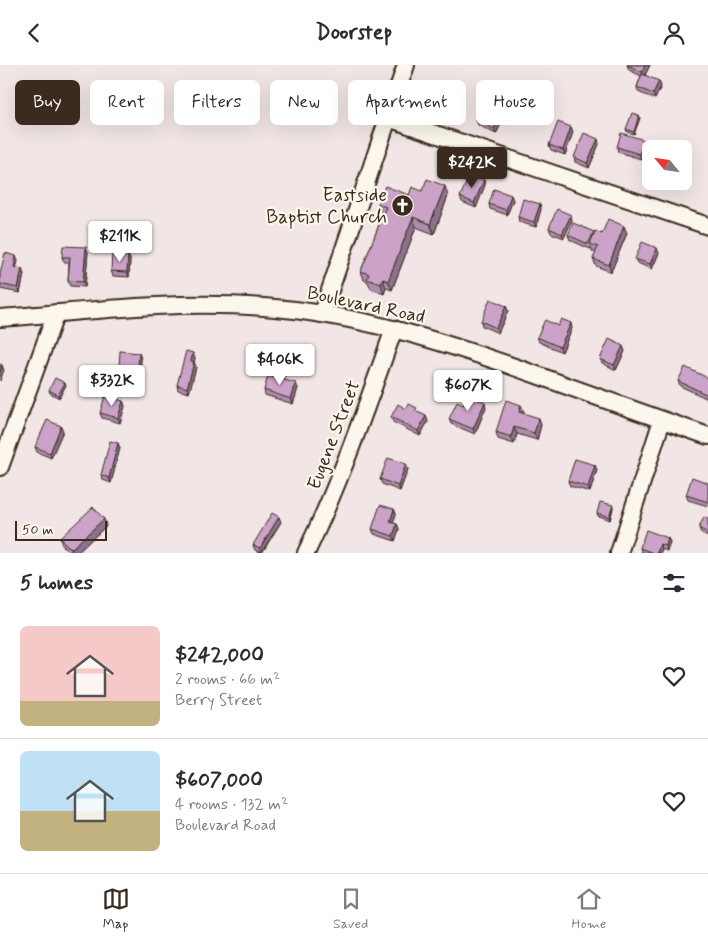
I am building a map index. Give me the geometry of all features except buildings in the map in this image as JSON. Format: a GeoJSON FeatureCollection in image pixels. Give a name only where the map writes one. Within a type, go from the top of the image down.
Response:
{"type":"FeatureCollection","features":[{"type":"Feature","properties":{"kind":"street"},"geometry":{"type":"LineString","coordinates":[[401,80],[406,65]]}},
{"type":"Feature","properties":{"kind":"street"},"geometry":{"type":"LineString","coordinates":[[322,314],[386,125]]}},
{"type":"Feature","properties":{"kind":"street"},"geometry":{"type":"LineString","coordinates":[[409,125],[708,226]]}},
{"type":"Feature","properties":{"kind":"street","name":"Boulevard Road"},"geometry":{"type":"LineString","coordinates":[[0,318],[160,305],[264,307],[322,314],[394,329],[456,346],[708,436]]}},
{"type":"Feature","properties":{"kind":"street"},"geometry":{"type":"LineString","coordinates":[[0,467],[56,313]]}},
{"type":"Feature","properties":{"kind":"street","name":"Eugene Street"},"geometry":{"type":"LineString","coordinates":[[306,553],[344,469],[394,329]]}},
{"type":"Feature","properties":{"kind":"street"},"geometry":{"type":"LineString","coordinates":[[619,553],[662,420]]}},
{"type":"Feature","properties":{"kind":"place","name":"Eastside Baptist Church"},"geometry":{"type":"Point","coordinates":[403,206]}}]}
